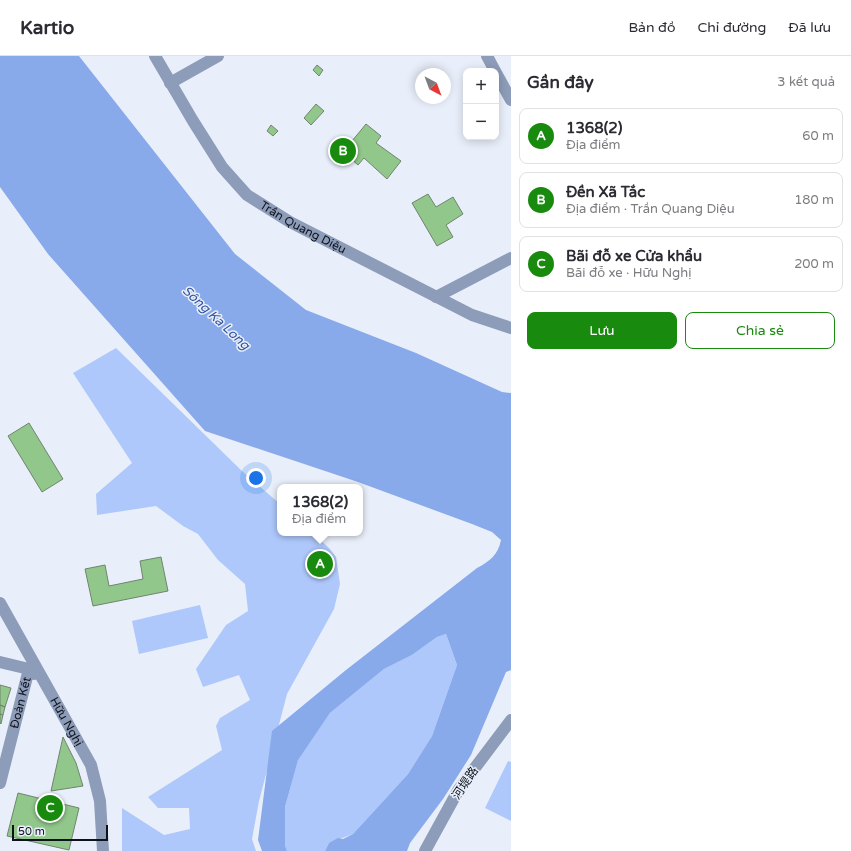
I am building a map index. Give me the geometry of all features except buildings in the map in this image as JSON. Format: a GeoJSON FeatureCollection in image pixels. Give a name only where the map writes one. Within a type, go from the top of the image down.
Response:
{"type":"FeatureCollection","features":[{"type":"Feature","properties":{"kind":"street","name":"Trần Quang Diệu"},"geometry":{"type":"LineString","coordinates":[[155,56],[222,167],[247,195],[290,222],[472,316],[511,328]]}},
{"type":"Feature","properties":{"kind":"street"},"geometry":{"type":"LineString","coordinates":[[170,83],[218,56]]}},
{"type":"Feature","properties":{"kind":"street"},"geometry":{"type":"LineString","coordinates":[[487,56],[494,68]]}},
{"type":"Feature","properties":{"kind":"street"},"geometry":{"type":"LineString","coordinates":[[499,78],[511,100]]}},
{"type":"Feature","properties":{"kind":"street"},"geometry":{"type":"LineString","coordinates":[[436,297],[511,258]]}},
{"type":"Feature","properties":{"kind":"street","name":"Hữu Nghị"},"geometry":{"type":"LineString","coordinates":[[0,603],[91,765],[100,801],[103,851]]}},
{"type":"Feature","properties":{"kind":"street"},"geometry":{"type":"LineString","coordinates":[[0,662],[29,669],[44,683]]}},
{"type":"Feature","properties":{"kind":"street","name":"Đoàn Kết"},"geometry":{"type":"LineString","coordinates":[[0,783],[29,669]]}},
{"type":"Feature","properties":{"kind":"street","name":"河堤路"},"geometry":{"type":"LineString","coordinates":[[425,851],[459,789],[511,720]]}},
{"type":"Feature","properties":{"kind":"shaded area"},"geometry":{"type":"Polygon","coordinates":[[[116,348],[242,471],[277,501],[277,536],[316,536],[336,557],[340,584],[334,609],[287,694],[259,801],[252,839],[256,851],[122,851],[122,808],[164,835],[190,829],[189,808],[158,808],[148,797],[222,750],[216,726],[220,718],[250,700],[239,675],[203,687],[196,669],[226,625],[248,611],[245,584],[218,560],[198,534],[183,526],[156,506],[97,515],[96,494],[132,463],[73,373],[116,348]]]}},
{"type":"Feature","properties":{"kind":"shaded area"},"geometry":{"type":"Polygon","coordinates":[[[200,605],[208,638],[139,654],[132,621],[200,605]]]}},
{"type":"Feature","properties":{"kind":"shaded area"},"geometry":{"type":"Polygon","coordinates":[[[446,634],[457,665],[432,736],[408,774],[353,834],[329,843],[325,851],[287,851],[285,847],[285,807],[298,759],[330,713],[384,669],[412,655],[437,637],[446,634]]]}},
{"type":"Feature","properties":{"kind":"shaded area"},"geometry":{"type":"Polygon","coordinates":[[[508,761],[511,762],[511,821],[485,808],[508,761]]]}},
{"type":"Feature","properties":{"kind":"water","name":"Sông Ka Long"},"geometry":{"type":"Polygon","coordinates":[[[0,56],[79,56],[235,254],[306,310],[416,353],[502,392],[511,393],[511,670],[506,672],[471,755],[443,799],[410,843],[407,851],[325,851],[329,843],[338,838],[343,839],[353,834],[408,774],[432,736],[457,665],[446,634],[437,637],[412,655],[384,669],[330,713],[298,760],[285,807],[285,846],[287,851],[262,851],[258,840],[272,731],[346,670],[477,568],[490,560],[496,554],[501,540],[492,532],[358,482],[205,431],[48,254],[0,187],[0,56]]]}},
{"type":"Feature","properties":{"kind":"place","name":"Đền Xã Tắc"},"geometry":{"type":"Point","coordinates":[343,151]}},
{"type":"Feature","properties":{"kind":"place","name":"1368(2)"},"geometry":{"type":"Point","coordinates":[320,564]}},
{"type":"Feature","properties":{"kind":"place","name":"Bãi đỗ xe Cửa khẩu"},"geometry":{"type":"Point","coordinates":[50,808]}}]}
